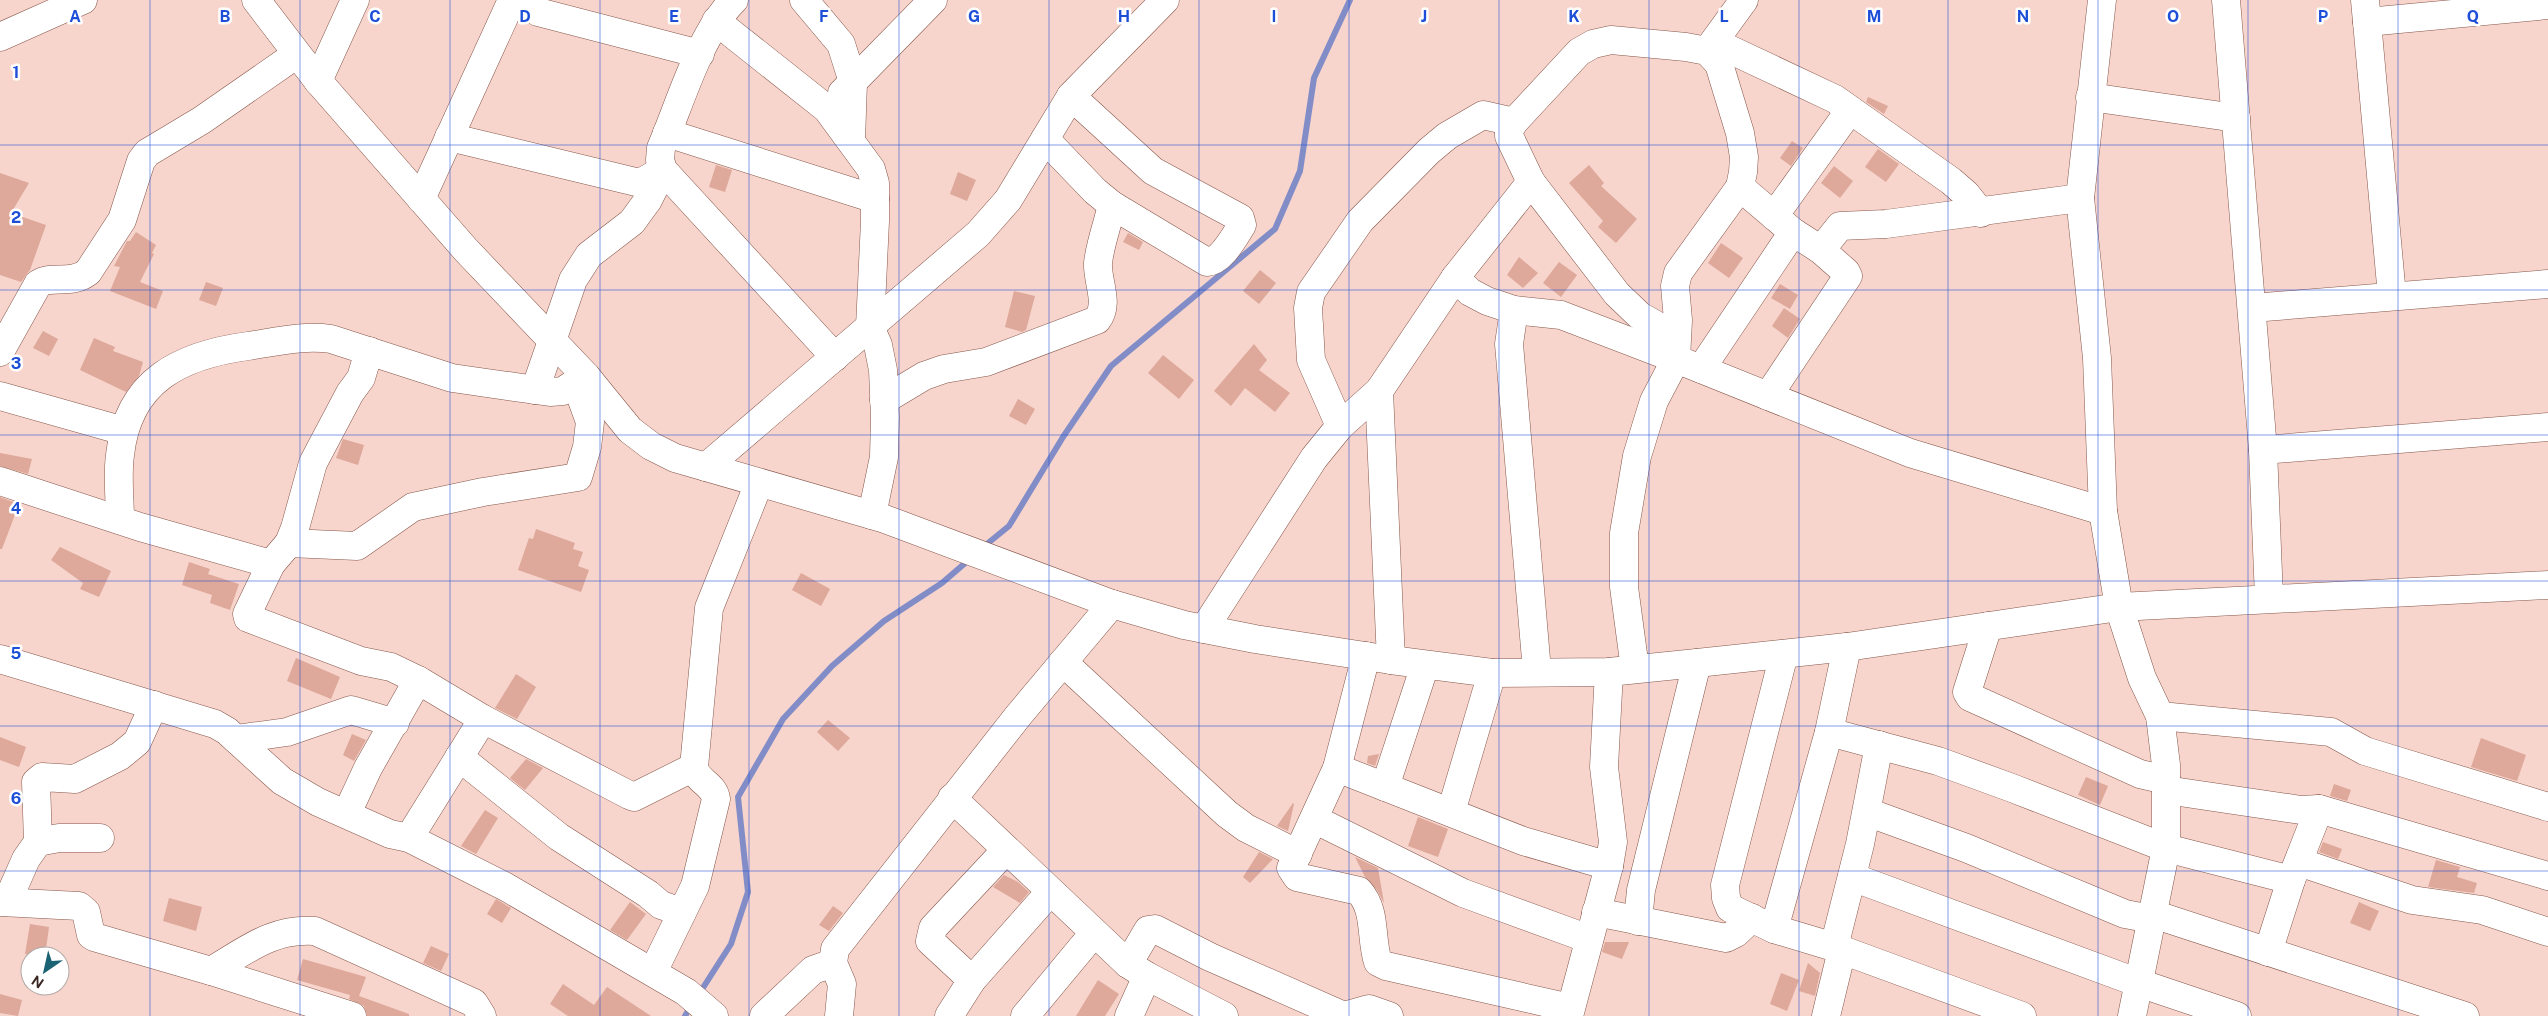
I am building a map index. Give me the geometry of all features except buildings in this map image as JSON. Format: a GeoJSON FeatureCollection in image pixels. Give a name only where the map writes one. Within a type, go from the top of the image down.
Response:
{"type":"FeatureCollection","features":[{"type":"Feature","properties":{"kind":"street"},"geometry":{"type":"LineString","coordinates":[[0,37],[83,0]]}},
{"type":"Feature","properties":{"kind":"street"},"geometry":{"type":"LineString","coordinates":[[256,0],[318,81],[421,199],[552,340],[581,380],[630,430],[651,446],[675,458],[872,515],[1112,604],[1204,629],[1255,639],[1379,658],[1492,673],[1622,670],[1847,647],[2119,607],[2268,598],[2524,588],[2548,585]]}},
{"type":"Feature","properties":{"kind":"street"},"geometry":{"type":"LineString","coordinates":[[318,81],[355,0]]}},
{"type":"Feature","properties":{"kind":"street"},"geometry":{"type":"LineString","coordinates":[[421,199],[512,0]]}},
{"type":"Feature","properties":{"kind":"street"},"geometry":{"type":"LineString","coordinates":[[520,0],[538,12],[700,54]]}},
{"type":"Feature","properties":{"kind":"street"},"geometry":{"type":"LineString","coordinates":[[734,0],[716,21],[700,54],[661,148],[660,160],[663,170],[834,357]]}},
{"type":"Feature","properties":{"kind":"street"},"geometry":{"type":"LineString","coordinates":[[804,0],[841,44],[853,82],[851,141]]}},
{"type":"Feature","properties":{"kind":"street"},"geometry":{"type":"LineString","coordinates":[[827,109],[933,0]]}},
{"type":"Feature","properties":{"kind":"street"},"geometry":{"type":"LineString","coordinates":[[706,467],[978,234],[1008,200],[1071,96],[1165,0]]}},
{"type":"Feature","properties":{"kind":"street"},"geometry":{"type":"LineString","coordinates":[[1710,47],[1744,0]]}},
{"type":"Feature","properties":{"kind":"street"},"geometry":{"type":"LineString","coordinates":[[2102,0],[2080,198],[2097,358],[2103,511],[2119,607],[2142,678],[2160,716],[2166,765],[2166,848],[2132,1016]]}},
{"type":"Feature","properties":{"kind":"street"},"geometry":{"type":"LineString","coordinates":[[2226,0],[2263,450],[2268,598]]}},
{"type":"Feature","properties":{"kind":"street"},"geometry":{"type":"LineString","coordinates":[[2392,296],[2366,11],[2548,5]]}},
{"type":"Feature","properties":{"kind":"street"},"geometry":{"type":"LineString","coordinates":[[716,21],[827,109],[871,169],[875,183],[875,199],[870,327],[878,345],[883,370],[884,400],[884,457],[872,515]]}},
{"type":"Feature","properties":{"kind":"street"},"geometry":{"type":"LineString","coordinates":[[1980,213],[1966,194],[1952,181],[1850,110],[1816,90],[1710,47],[1686,47],[1611,40],[1593,44],[1578,52],[1514,122],[1509,130],[1509,136],[1531,182],[1628,306],[1701,369],[1910,453],[2103,511]]}},
{"type":"Feature","properties":{"kind":"street"},"geometry":{"type":"LineString","coordinates":[[1379,391],[1379,658],[1337,768],[1291,868],[1298,877],[1359,891],[1366,899],[1370,908],[1375,953],[1378,962],[1386,966],[1570,1012],[1609,866],[1613,842],[1604,767],[1622,670],[1624,533],[1637,456],[1654,402],[1677,348],[1678,320],[1674,286],[1678,273],[1740,187],[1744,157],[1740,132],[1719,64],[1710,47]]}},
{"type":"Feature","properties":{"kind":"street"},"geometry":{"type":"LineString","coordinates":[[0,352],[38,284],[44,281],[80,278],[88,272],[122,220],[141,161],[147,153],[202,120],[297,54]]}},
{"type":"Feature","properties":{"kind":"street"},"geometry":{"type":"LineString","coordinates":[[1046,139],[1095,191],[1112,205],[1206,262],[1212,262],[1242,225],[1240,218],[1153,171],[1071,96]]}},
{"type":"Feature","properties":{"kind":"street"},"geometry":{"type":"LineString","coordinates":[[2090,97],[2236,118]]}},
{"type":"Feature","properties":{"kind":"street"},"geometry":{"type":"LineString","coordinates":[[1701,369],[1850,110]]}},
{"type":"Feature","properties":{"kind":"street"},"geometry":{"type":"LineString","coordinates":[[1340,426],[1311,360],[1308,308],[1311,292],[1360,221],[1429,151],[1447,136],[1483,115],[1514,122]]}},
{"type":"Feature","properties":{"kind":"street"},"geometry":{"type":"LineString","coordinates":[[667,133],[875,199]]}},
{"type":"Feature","properties":{"kind":"street"},"geometry":{"type":"LineString","coordinates":[[449,137],[640,183],[651,179],[663,170]]}},
{"type":"Feature","properties":{"kind":"street"},"geometry":{"type":"LineString","coordinates":[[535,390],[572,280],[589,255],[632,222],[648,200],[663,170]]}},
{"type":"Feature","properties":{"kind":"street"},"geometry":{"type":"LineString","coordinates":[[1204,629],[1314,458],[1340,426],[1379,391],[1455,278],[1531,182]]}},
{"type":"Feature","properties":{"kind":"street"},"geometry":{"type":"LineString","coordinates":[[1740,187],[1783,224],[1821,250],[1846,272],[1847,281],[1768,396]]}},
{"type":"Feature","properties":{"kind":"street"},"geometry":{"type":"LineString","coordinates":[[1821,250],[1840,226],[1886,224],[1980,213],[2080,198]]}},
{"type":"Feature","properties":{"kind":"street"},"geometry":{"type":"LineString","coordinates":[[884,400],[924,376],[944,369],[986,362],[1097,320],[1102,314],[1103,307],[1098,264],[1112,205]]}},
{"type":"Feature","properties":{"kind":"street"},"geometry":{"type":"LineString","coordinates":[[1455,278],[1470,292],[1487,301],[1514,310],[1561,315],[1677,348]]}},
{"type":"Feature","properties":{"kind":"street"},"geometry":{"type":"LineString","coordinates":[[2252,308],[2548,284]]}},
{"type":"Feature","properties":{"kind":"street"},"geometry":{"type":"LineString","coordinates":[[1514,310],[1509,344],[1537,671]]}},
{"type":"Feature","properties":{"kind":"street"},"geometry":{"type":"LineString","coordinates":[[120,520],[119,457],[124,431],[145,391],[154,380],[192,358],[215,350],[312,336],[331,339],[466,381],[535,390],[563,391],[581,380]]}},
{"type":"Feature","properties":{"kind":"street"},"geometry":{"type":"LineString","coordinates":[[369,352],[361,378],[350,393],[313,463],[295,528],[288,543],[271,564],[247,614],[248,618],[361,661],[391,667],[418,680],[483,719],[629,796],[634,796],[694,767]]}},
{"type":"Feature","properties":{"kind":"street"},"geometry":{"type":"LineString","coordinates":[[288,543],[358,546],[413,508],[483,492],[578,477],[587,446],[590,422],[581,380]]}},
{"type":"Feature","properties":{"kind":"street"},"geometry":{"type":"LineString","coordinates":[[0,396],[124,431]]}},
{"type":"Feature","properties":{"kind":"street"},"geometry":{"type":"LineString","coordinates":[[2263,450],[2548,428]]}},
{"type":"Feature","properties":{"kind":"street"},"geometry":{"type":"LineString","coordinates":[[0,482],[120,520],[271,564]]}},
{"type":"Feature","properties":{"kind":"street"},"geometry":{"type":"LineString","coordinates":[[654,972],[694,886],[716,799],[712,788],[696,774],[694,767],[708,608],[759,483]]}},
{"type":"Feature","properties":{"kind":"street"},"geometry":{"type":"LineString","coordinates":[[839,1016],[842,984],[833,963],[832,955],[842,938],[952,798],[1112,604]]}},
{"type":"Feature","properties":{"kind":"street"},"geometry":{"type":"LineString","coordinates":[[1988,626],[1967,692],[1970,697],[2140,774],[2166,785],[2300,810],[2319,809],[2548,876]]}},
{"type":"Feature","properties":{"kind":"street"},"geometry":{"type":"LineString","coordinates":[[1763,923],[1829,732],[1847,647]]}},
{"type":"Feature","properties":{"kind":"street"},"geometry":{"type":"LineString","coordinates":[[1784,654],[1725,885],[1726,898],[1730,908],[1763,923],[2022,1016]]}},
{"type":"Feature","properties":{"kind":"street"},"geometry":{"type":"LineString","coordinates":[[0,659],[215,724],[236,739],[282,781],[318,802],[390,834],[410,838],[506,887],[654,972],[702,1006]]}},
{"type":"Feature","properties":{"kind":"street"},"geometry":{"type":"LineString","coordinates":[[1063,662],[1227,814],[1246,828],[1298,854]]}},
{"type":"Feature","properties":{"kind":"street"},"geometry":{"type":"LineString","coordinates":[[1638,921],[1642,890],[1697,663]]}},
{"type":"Feature","properties":{"kind":"street"},"geometry":{"type":"LineString","coordinates":[[1385,787],[1425,665]]}},
{"type":"Feature","properties":{"kind":"street"},"geometry":{"type":"LineString","coordinates":[[1451,812],[1492,673]]}},
{"type":"Feature","properties":{"kind":"street"},"geometry":{"type":"LineString","coordinates":[[347,814],[368,768],[418,680]]}},
{"type":"Feature","properties":{"kind":"street"},"geometry":{"type":"LineString","coordinates":[[154,705],[137,742],[120,756],[75,779],[42,777],[36,782],[38,842],[26,859],[4,902],[79,906],[86,912],[94,937],[211,971],[352,1016]]}},
{"type":"Feature","properties":{"kind":"street"},"geometry":{"type":"LineString","coordinates":[[236,739],[287,732],[351,710],[395,723]]}},
{"type":"Feature","properties":{"kind":"street"},"geometry":{"type":"LineString","coordinates":[[2160,716],[2331,732],[2365,751],[2548,807]]}},
{"type":"Feature","properties":{"kind":"street"},"geometry":{"type":"LineString","coordinates":[[410,838],[483,719]]}},
{"type":"Feature","properties":{"kind":"street"},"geometry":{"type":"LineString","coordinates":[[1829,732],[1938,762],[2012,788],[2166,848],[2295,871],[2412,900],[2482,910],[2548,932]]}},
{"type":"Feature","properties":{"kind":"street"},"geometry":{"type":"LineString","coordinates":[[1826,1016],[1879,745]]}},
{"type":"Feature","properties":{"kind":"street"},"geometry":{"type":"LineString","coordinates":[[459,757],[559,837],[648,894],[661,905],[682,912]]}},
{"type":"Feature","properties":{"kind":"street"},"geometry":{"type":"LineString","coordinates":[[1337,768],[1523,840],[1609,866]]}},
{"type":"Feature","properties":{"kind":"street"},"geometry":{"type":"LineString","coordinates":[[952,798],[1094,933],[1137,970],[1224,1016]]}},
{"type":"Feature","properties":{"kind":"street"},"geometry":{"type":"LineString","coordinates":[[2268,952],[2295,871],[2319,809]]}},
{"type":"Feature","properties":{"kind":"street"},"geometry":{"type":"LineString","coordinates":[[1866,812],[1966,848],[2125,914],[2141,917],[2153,914],[2465,1016]]}},
{"type":"Feature","properties":{"kind":"street"},"geometry":{"type":"LineString","coordinates":[[1314,819],[1463,893],[1589,939]]}},
{"type":"Feature","properties":{"kind":"street"},"geometry":{"type":"LineString","coordinates":[[38,842],[59,838],[100,838]]}},
{"type":"Feature","properties":{"kind":"street"},"geometry":{"type":"LineString","coordinates":[[972,980],[930,941],[931,934],[933,928],[1006,850]]}},
{"type":"Feature","properties":{"kind":"street"},"geometry":{"type":"LineString","coordinates":[[1852,877],[2139,983],[2237,1016]]}},
{"type":"Feature","properties":{"kind":"street"},"geometry":{"type":"LineString","coordinates":[[949,1016],[972,980],[1050,892]]}},
{"type":"Feature","properties":{"kind":"street"},"geometry":{"type":"LineString","coordinates":[[1596,912],[1715,938],[1726,938],[1763,923]]}},
{"type":"Feature","properties":{"kind":"street"},"geometry":{"type":"LineString","coordinates":[[1129,1016],[1137,970],[1148,930],[1155,929],[1210,957],[1344,1016],[1369,1009],[1389,1016]]}},
{"type":"Feature","properties":{"kind":"street"},"geometry":{"type":"LineString","coordinates":[[211,971],[274,934],[297,930],[315,931],[474,1003],[482,1016]]}},
{"type":"Feature","properties":{"kind":"street"},"geometry":{"type":"LineString","coordinates":[[1025,1016],[1094,933]]}},
{"type":"Feature","properties":{"kind":"street"},"geometry":{"type":"LineString","coordinates":[[764,1016],[812,970],[833,963]]}},
{"type":"Feature","properties":{"kind":"waterway"},"geometry":{"type":"LineString","coordinates":[[982,548],[1009,526],[1063,437],[1111,366],[1275,229],[1300,171],[1314,78],[1350,0]]}},
{"type":"Feature","properties":{"kind":"waterway"},"geometry":{"type":"LineString","coordinates":[[699,994],[731,944],[748,892],[738,797],[783,719],[832,666],[884,621],[942,583],[971,558]]}},
{"type":"Feature","properties":{"kind":"waterway"},"geometry":{"type":"LineString","coordinates":[[685,1016],[692,1004]]}}]}
